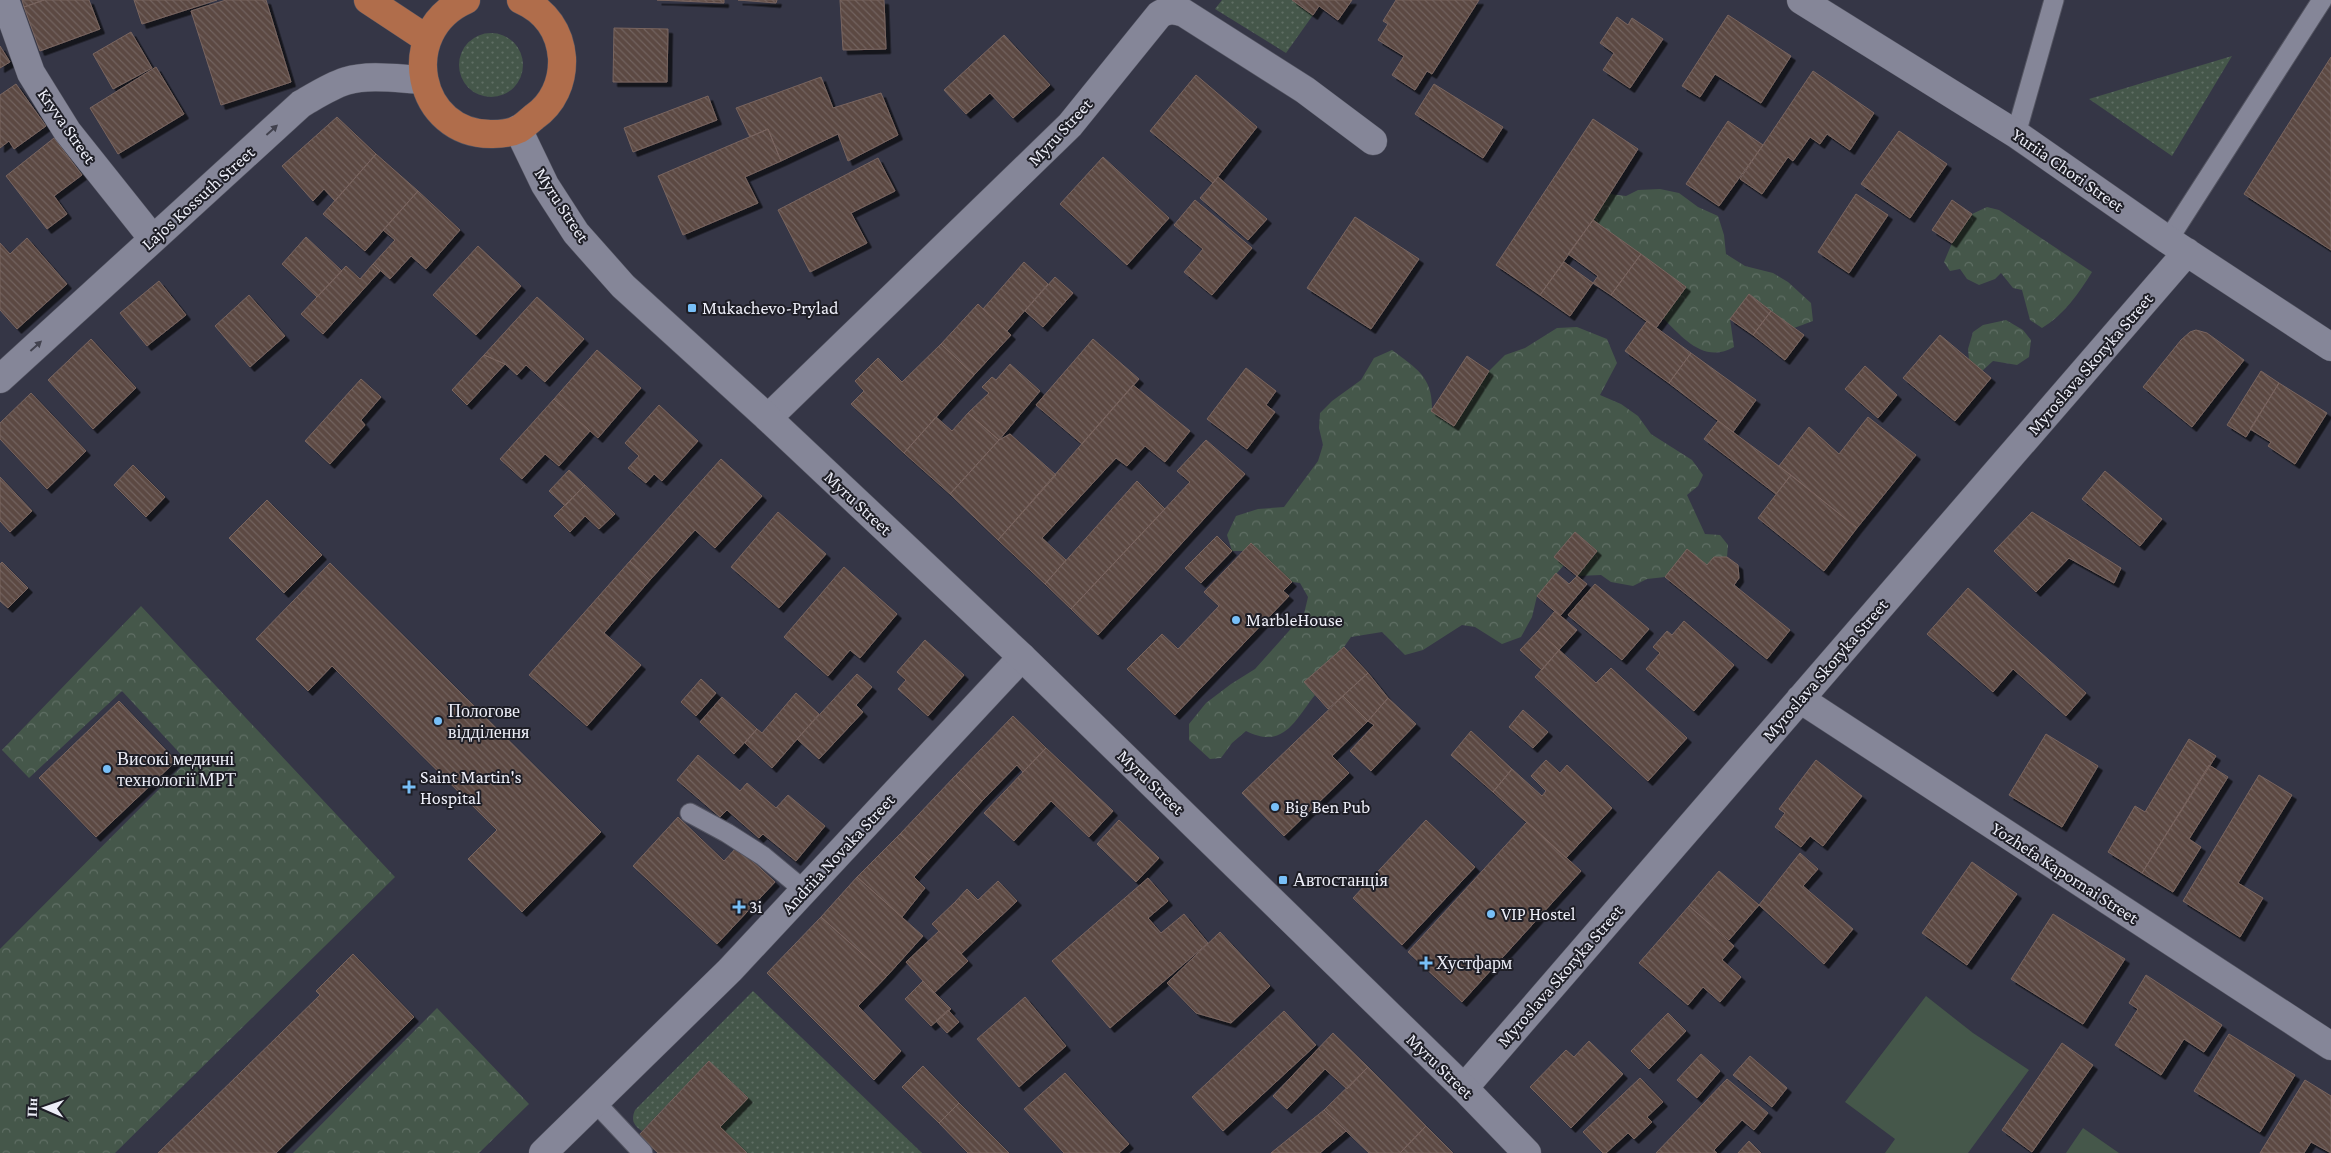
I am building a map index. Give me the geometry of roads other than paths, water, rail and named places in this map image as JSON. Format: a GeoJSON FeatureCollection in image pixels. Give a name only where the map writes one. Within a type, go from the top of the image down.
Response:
{"type":"FeatureCollection","features":[{"type":"Feature","properties":{"kind":"main road"},"geometry":{"type":"LineString","coordinates":[[368,0],[427,39]]}},
{"type":"Feature","properties":{"kind":"main road"},"geometry":{"type":"LineString","coordinates":[[466,0],[454,5],[438,20],[427,39],[422,60],[424,80],[432,100],[445,117],[463,128],[483,134],[505,134],[518,129],[544,110],[556,91],[562,69],[561,46],[552,24],[542,12],[526,1]]}},
{"type":"Feature","properties":{"kind":"street","name":"Kryva Street"},"geometry":{"type":"LineString","coordinates":[[5,0],[31,73],[67,130],[154,239]]}},
{"type":"Feature","properties":{"kind":"street","name":"Yuriia Chori Street"},"geometry":{"type":"LineString","coordinates":[[1800,0],[2016,134],[2177,246],[2331,347]]}},
{"type":"Feature","properties":{"kind":"street","name":"Myru Street"},"geometry":{"type":"LineString","coordinates":[[768,418],[1070,125],[1159,15],[1165,11],[1174,10],[1184,13],[1305,90],[1373,141]]}},
{"type":"Feature","properties":{"kind":"street","name":"Lajos Kossuth Street"},"geometry":{"type":"LineString","coordinates":[[0,379],[301,104],[326,89],[347,81],[377,78],[424,80]]}},
{"type":"Feature","properties":{"kind":"street","name":"Myru Street"},"geometry":{"type":"LineString","coordinates":[[518,129],[545,185],[576,233],[623,286],[768,418],[1022,657],[1464,1088],[1527,1153]]}},
{"type":"Feature","properties":{"kind":"street","name":"Myroslava Skoryka Street"},"geometry":{"type":"LineString","coordinates":[[1464,1088],[1800,699],[2177,246]]}},
{"type":"Feature","properties":{"kind":"street","name":"Andriia Novaka Street"},"geometry":{"type":"LineString","coordinates":[[543,1153],[730,970],[1022,657]]}},
{"type":"Feature","properties":{"kind":"street","name":"Yozhefa Kapornai Street"},"geometry":{"type":"LineString","coordinates":[[1800,699],[2331,1046]]}},
{"type":"Feature","properties":{"kind":"lane"},"geometry":{"type":"LineString","coordinates":[[2016,134],[2054,0]]}},
{"type":"Feature","properties":{"kind":"lane"},"geometry":{"type":"LineString","coordinates":[[2177,246],[2322,0]]}},
{"type":"Feature","properties":{"kind":"lane"},"geometry":{"type":"LineString","coordinates":[[690,813],[727,833],[763,856],[804,890]]}},
{"type":"Feature","properties":{"kind":"lane"},"geometry":{"type":"LineString","coordinates":[[595,1102],[643,1153]]}},
{"type":"Feature","properties":{"kind":"place","name":"Mukachevo-Prylad"},"geometry":{"type":"Point","coordinates":[692,308]}},
{"type":"Feature","properties":{"kind":"place","name":"MarbleHouse"},"geometry":{"type":"Point","coordinates":[1236,620]}},
{"type":"Feature","properties":{"kind":"place","name":"Пологове відділення"},"geometry":{"type":"Point","coordinates":[438,721]}},
{"type":"Feature","properties":{"kind":"place","name":"Високі медичні технології МРТ"},"geometry":{"type":"Point","coordinates":[107,769]}},
{"type":"Feature","properties":{"kind":"place","name":"Saint Martin's Hospital"},"geometry":{"type":"Point","coordinates":[409,787]}},
{"type":"Feature","properties":{"kind":"place","name":"Big Ben Pub"},"geometry":{"type":"Point","coordinates":[1275,807]}},
{"type":"Feature","properties":{"kind":"place","name":"Автостанція"},"geometry":{"type":"Point","coordinates":[1283,880]}},
{"type":"Feature","properties":{"kind":"place","name":"3i"},"geometry":{"type":"Point","coordinates":[739,907]}},
{"type":"Feature","properties":{"kind":"place","name":"VIP Hostel"},"geometry":{"type":"Point","coordinates":[1491,914]}},
{"type":"Feature","properties":{"kind":"place","name":"Хустфарм"},"geometry":{"type":"Point","coordinates":[1426,963]}}]}
